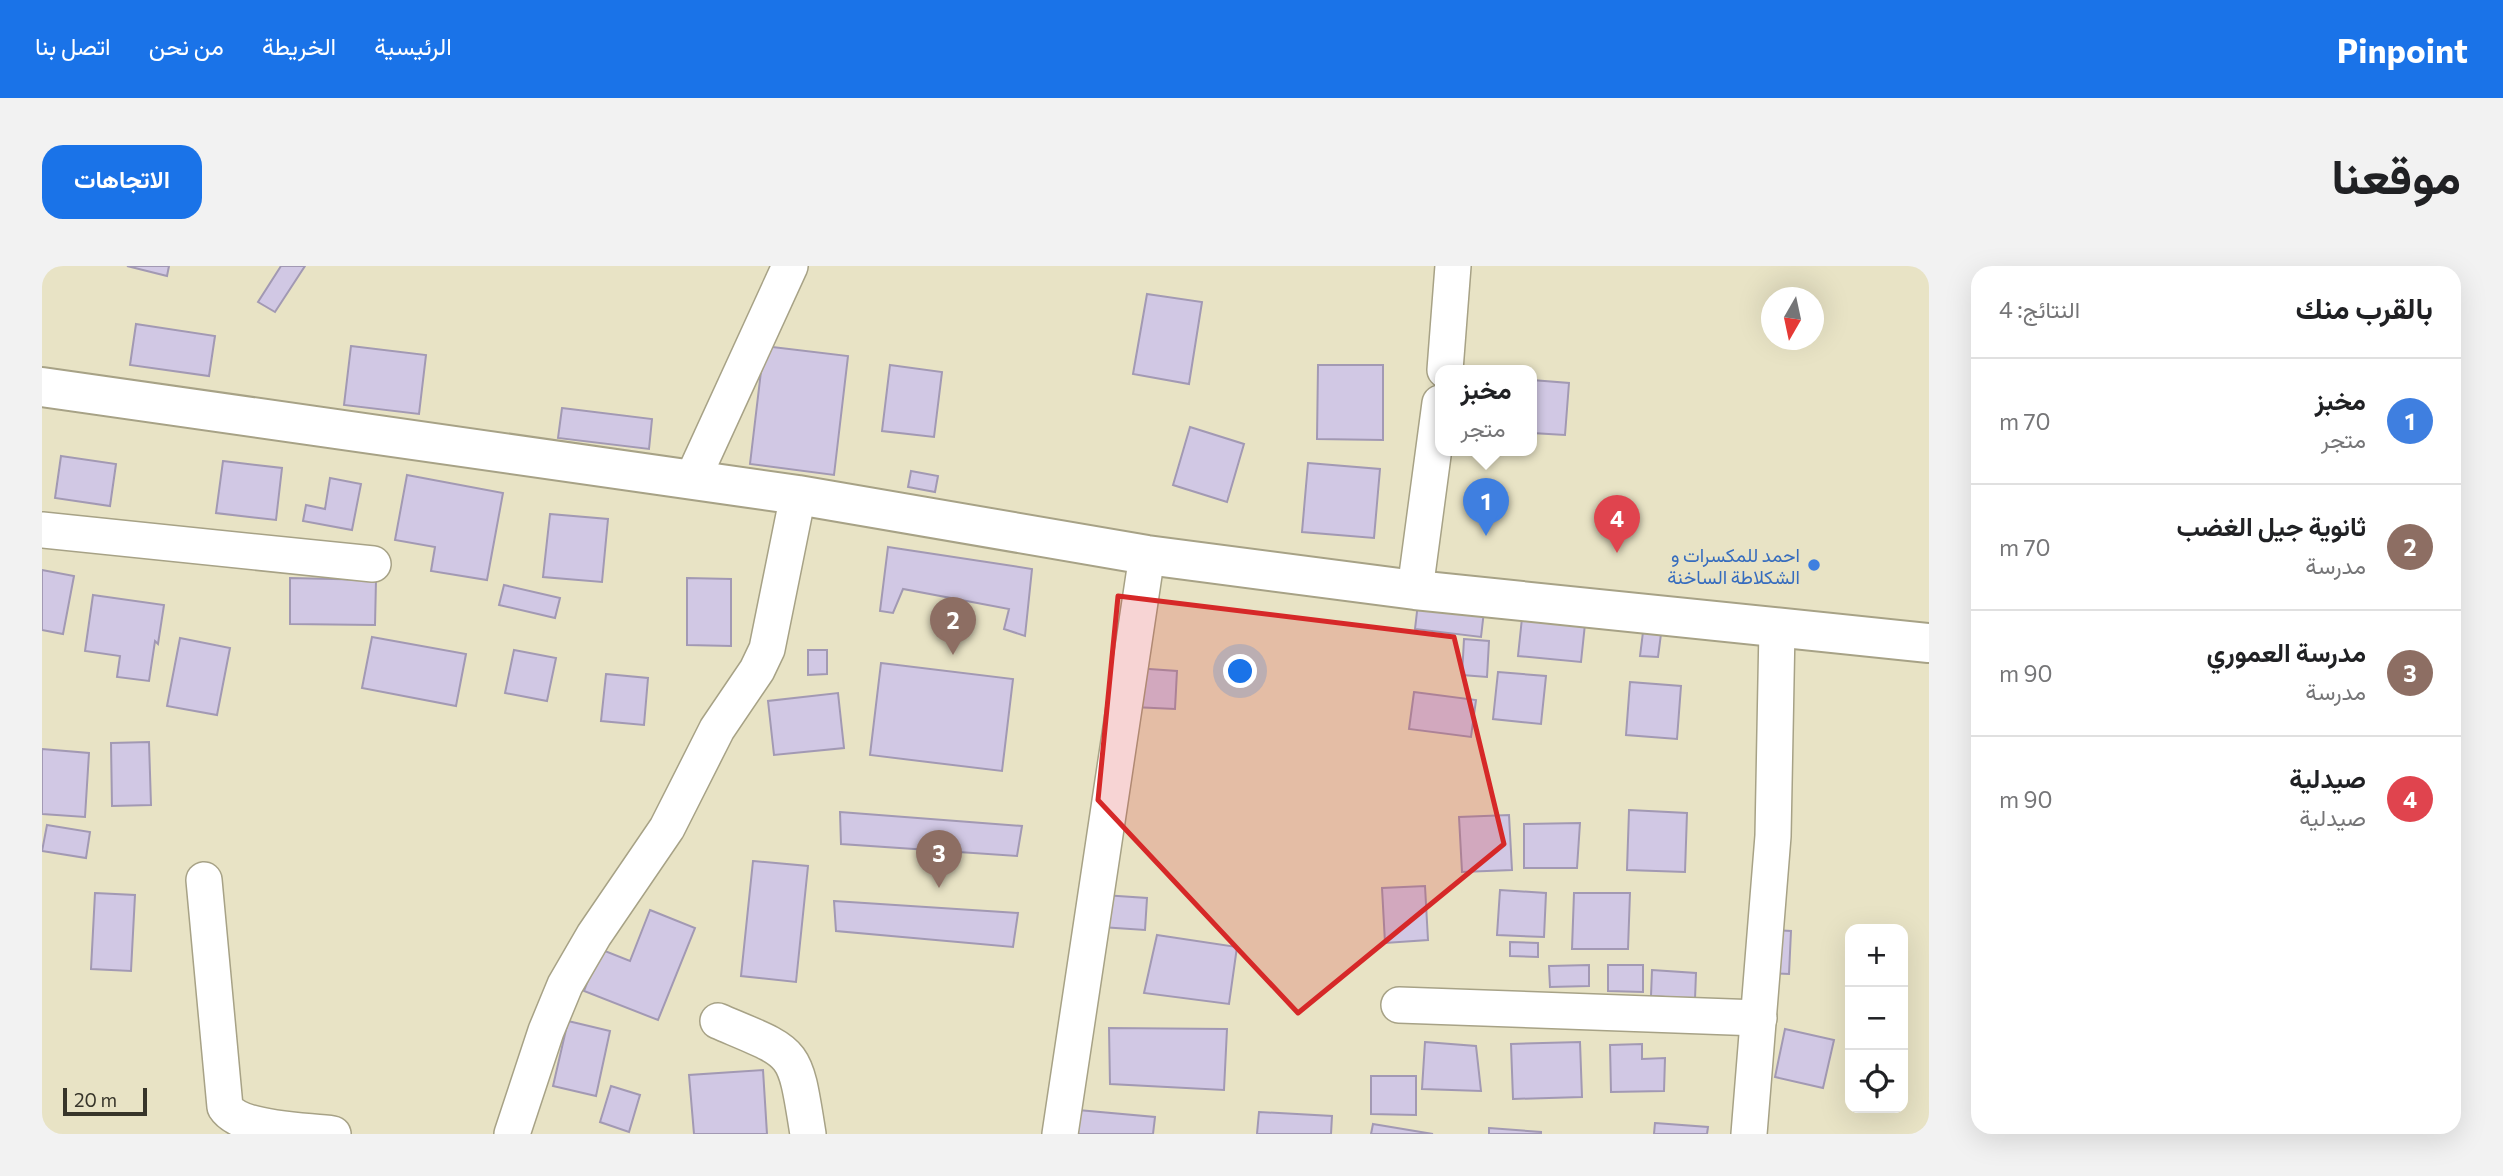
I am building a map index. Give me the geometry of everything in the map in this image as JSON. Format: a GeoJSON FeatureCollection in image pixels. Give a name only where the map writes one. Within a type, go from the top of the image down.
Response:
{"type":"FeatureCollection","features":[{"type":"Feature","properties":{"kind":"main road"},"geometry":{"type":"LineString","coordinates":[[42,387],[798,495],[1147,555],[1416,590],[1929,643]]}},
{"type":"Feature","properties":{"kind":"street"},"geometry":{"type":"LineString","coordinates":[[692,480],[790,266]]}},
{"type":"Feature","properties":{"kind":"street"},"geometry":{"type":"LineString","coordinates":[[1445,365],[1453,266]]}},
{"type":"Feature","properties":{"kind":"street"},"geometry":{"type":"LineString","coordinates":[[1416,590],[1435,442]]}},
{"type":"Feature","properties":{"kind":"street"},"geometry":{"type":"LineString","coordinates":[[512,1134],[545,1031],[565,985],[594,935],[667,828],[717,729],[757,670],[767,649],[798,495]]}},
{"type":"Feature","properties":{"kind":"street"},"geometry":{"type":"LineString","coordinates":[[42,530],[373,564]]}},
{"type":"Feature","properties":{"kind":"street"},"geometry":{"type":"LineString","coordinates":[[1059,1134],[1147,555]]}},
{"type":"Feature","properties":{"kind":"street"},"geometry":{"type":"LineString","coordinates":[[1749,1134],[1773,836],[1777,628]]}},
{"type":"Feature","properties":{"kind":"street"},"geometry":{"type":"LineString","coordinates":[[204,880],[225,1107],[229,1114],[244,1123],[333,1134]]}},
{"type":"Feature","properties":{"kind":"street"},"geometry":{"type":"LineString","coordinates":[[1399,1005],[1759,1017]]}},
{"type":"Feature","properties":{"kind":"street"},"geometry":{"type":"LineString","coordinates":[[718,1021],[773,1044],[791,1058],[800,1082],[808,1134]]}},
{"type":"Feature","properties":{"kind":"highlighted area"},"geometry":{"type":"Polygon","coordinates":[[[1118,596],[1454,637],[1504,844],[1298,1013],[1098,800],[1118,596]]]}},
{"type":"Feature","properties":{"kind":"building"},"geometry":{"type":"Polygon","coordinates":[[[127,266],[169,266],[167,276],[127,266]]]}},
{"type":"Feature","properties":{"kind":"building"},"geometry":{"type":"Polygon","coordinates":[[[281,266],[305,266],[275,312],[258,302],[281,266]]]}},
{"type":"Feature","properties":{"kind":"building"},"geometry":{"type":"Polygon","coordinates":[[[1147,294],[1202,302],[1189,384],[1133,374],[1147,294]]]}},
{"type":"Feature","properties":{"kind":"building"},"geometry":{"type":"Polygon","coordinates":[[[136,324],[215,336],[209,376],[130,365],[136,324]]]}},
{"type":"Feature","properties":{"kind":"building"},"geometry":{"type":"Polygon","coordinates":[[[351,346],[426,355],[419,414],[344,405],[351,346]]]}},
{"type":"Feature","properties":{"kind":"building"},"geometry":{"type":"Polygon","coordinates":[[[764,346],[848,356],[834,475],[750,464],[764,346]]]}},
{"type":"Feature","properties":{"kind":"building"},"geometry":{"type":"Polygon","coordinates":[[[890,365],[942,372],[934,437],[882,431],[890,365]]]}},
{"type":"Feature","properties":{"kind":"building"},"geometry":{"type":"Polygon","coordinates":[[[1318,365],[1383,365],[1383,440],[1317,439],[1318,365]]]}},
{"type":"Feature","properties":{"kind":"building"},"geometry":{"type":"Polygon","coordinates":[[[1537,380],[1569,383],[1565,435],[1537,433],[1537,380]]]}},
{"type":"Feature","properties":{"kind":"building"},"geometry":{"type":"Polygon","coordinates":[[[562,408],[652,419],[649,449],[558,438],[562,408]]]}},
{"type":"Feature","properties":{"kind":"building"},"geometry":{"type":"Polygon","coordinates":[[[1190,427],[1244,444],[1227,502],[1173,485],[1190,427]]]}},
{"type":"Feature","properties":{"kind":"building"},"geometry":{"type":"Polygon","coordinates":[[[61,456],[116,464],[110,506],[55,498],[61,456]]]}},
{"type":"Feature","properties":{"kind":"building"},"geometry":{"type":"Polygon","coordinates":[[[223,461],[282,468],[276,520],[216,513],[223,461]]]}},
{"type":"Feature","properties":{"kind":"building"},"geometry":{"type":"Polygon","coordinates":[[[1308,463],[1380,469],[1374,538],[1302,532],[1308,463]]]}},
{"type":"Feature","properties":{"kind":"building"},"geometry":{"type":"Polygon","coordinates":[[[911,471],[938,476],[935,492],[908,487],[911,471]]]}},
{"type":"Feature","properties":{"kind":"building"},"geometry":{"type":"Polygon","coordinates":[[[407,475],[503,493],[487,580],[431,571],[435,547],[395,540],[407,475]]]}},
{"type":"Feature","properties":{"kind":"building"},"geometry":{"type":"Polygon","coordinates":[[[330,478],[361,484],[352,530],[303,521],[306,505],[325,509],[330,478]]]}},
{"type":"Feature","properties":{"kind":"building"},"geometry":{"type":"Polygon","coordinates":[[[550,514],[608,519],[602,582],[543,577],[550,514]]]}},
{"type":"Feature","properties":{"kind":"building"},"geometry":{"type":"Polygon","coordinates":[[[888,547],[1032,569],[1025,636],[1004,629],[1009,609],[903,589],[893,613],[880,611],[888,547]]]}},
{"type":"Feature","properties":{"kind":"building"},"geometry":{"type":"Polygon","coordinates":[[[42,570],[74,576],[63,634],[42,630],[42,570]]]}},
{"type":"Feature","properties":{"kind":"building"},"geometry":{"type":"Polygon","coordinates":[[[290,578],[376,580],[375,625],[290,624],[290,578]]]}},
{"type":"Feature","properties":{"kind":"building"},"geometry":{"type":"Polygon","coordinates":[[[687,578],[731,579],[731,646],[687,645],[687,578]]]}},
{"type":"Feature","properties":{"kind":"building"},"geometry":{"type":"Polygon","coordinates":[[[504,585],[560,598],[555,618],[499,605],[504,585]]]}},
{"type":"Feature","properties":{"kind":"building"},"geometry":{"type":"Polygon","coordinates":[[[93,595],[164,605],[149,681],[117,677],[120,656],[85,651],[93,595]]]}},
{"type":"Feature","properties":{"kind":"building"},"geometry":{"type":"Polygon","coordinates":[[[1418,603],[1484,611],[1481,637],[1415,629],[1418,603]]]}},
{"type":"Feature","properties":{"kind":"building"},"geometry":{"type":"Polygon","coordinates":[[[1522,618],[1585,624],[1581,662],[1518,656],[1522,618]]]}},
{"type":"Feature","properties":{"kind":"building"},"geometry":{"type":"Polygon","coordinates":[[[1643,632],[1661,634],[1658,657],[1640,656],[1643,632]]]}},
{"type":"Feature","properties":{"kind":"building"},"geometry":{"type":"Polygon","coordinates":[[[372,637],[466,654],[456,706],[362,688],[372,637]]]}},
{"type":"Feature","properties":{"kind":"building"},"geometry":{"type":"Polygon","coordinates":[[[180,638],[230,648],[217,715],[167,706],[180,638]]]}},
{"type":"Feature","properties":{"kind":"building"},"geometry":{"type":"Polygon","coordinates":[[[1464,639],[1489,641],[1487,677],[1462,675],[1464,639]]]}},
{"type":"Feature","properties":{"kind":"building"},"geometry":{"type":"Polygon","coordinates":[[[514,650],[556,658],[547,701],[505,693],[514,650]]]}},
{"type":"Feature","properties":{"kind":"building"},"geometry":{"type":"Polygon","coordinates":[[[808,650],[827,650],[827,674],[808,675],[808,650]]]}},
{"type":"Feature","properties":{"kind":"building"},"geometry":{"type":"Polygon","coordinates":[[[881,663],[1013,679],[1002,771],[870,755],[881,663]]]}},
{"type":"Feature","properties":{"kind":"building"},"geometry":{"type":"Polygon","coordinates":[[[1135,668],[1177,671],[1175,709],[1133,707],[1135,668]]]}},
{"type":"Feature","properties":{"kind":"building"},"geometry":{"type":"Polygon","coordinates":[[[1498,672],[1546,676],[1541,724],[1493,719],[1498,672]]]}},
{"type":"Feature","properties":{"kind":"building"},"geometry":{"type":"Polygon","coordinates":[[[606,674],[648,678],[644,725],[601,721],[606,674]]]}},
{"type":"Feature","properties":{"kind":"building"},"geometry":{"type":"Polygon","coordinates":[[[1630,682],[1681,686],[1677,739],[1626,735],[1630,682]]]}},
{"type":"Feature","properties":{"kind":"building"},"geometry":{"type":"Polygon","coordinates":[[[1414,692],[1476,700],[1471,737],[1409,729],[1414,692]]]}},
{"type":"Feature","properties":{"kind":"building"},"geometry":{"type":"Polygon","coordinates":[[[838,693],[844,748],[774,755],[768,701],[838,693]]]}},
{"type":"Feature","properties":{"kind":"building"},"geometry":{"type":"Polygon","coordinates":[[[149,742],[151,805],[112,806],[111,743],[149,742]]]}},
{"type":"Feature","properties":{"kind":"building"},"geometry":{"type":"Polygon","coordinates":[[[42,749],[89,753],[85,817],[42,814],[42,749]]]}},
{"type":"Feature","properties":{"kind":"building"},"geometry":{"type":"Polygon","coordinates":[[[1629,810],[1687,813],[1685,872],[1627,870],[1629,810]]]}},
{"type":"Feature","properties":{"kind":"building"},"geometry":{"type":"Polygon","coordinates":[[[840,812],[1022,826],[1017,856],[841,844],[840,812]]]}},
{"type":"Feature","properties":{"kind":"building"},"geometry":{"type":"Polygon","coordinates":[[[1509,815],[1512,870],[1462,872],[1459,817],[1509,815]]]}},
{"type":"Feature","properties":{"kind":"building"},"geometry":{"type":"Polygon","coordinates":[[[1580,823],[1577,868],[1524,868],[1524,824],[1580,823]]]}},
{"type":"Feature","properties":{"kind":"building"},"geometry":{"type":"Polygon","coordinates":[[[47,825],[90,832],[86,858],[42,851],[47,825]]]}},
{"type":"Feature","properties":{"kind":"building"},"geometry":{"type":"Polygon","coordinates":[[[753,861],[808,866],[796,982],[741,976],[753,861]]]}},
{"type":"Feature","properties":{"kind":"building"},"geometry":{"type":"Polygon","coordinates":[[[1425,886],[1428,940],[1385,943],[1382,888],[1425,886]]]}},
{"type":"Feature","properties":{"kind":"building"},"geometry":{"type":"Polygon","coordinates":[[[1500,890],[1546,893],[1544,937],[1497,935],[1500,890]]]}},
{"type":"Feature","properties":{"kind":"building"},"geometry":{"type":"Polygon","coordinates":[[[95,893],[135,895],[131,971],[91,969],[95,893]]]}},
{"type":"Feature","properties":{"kind":"building"},"geometry":{"type":"Polygon","coordinates":[[[1574,893],[1630,893],[1628,949],[1572,949],[1574,893]]]}},
{"type":"Feature","properties":{"kind":"building"},"geometry":{"type":"Polygon","coordinates":[[[1103,895],[1147,898],[1145,930],[1101,927],[1103,895]]]}},
{"type":"Feature","properties":{"kind":"building"},"geometry":{"type":"Polygon","coordinates":[[[834,901],[1018,913],[1013,947],[836,931],[834,901]]]}},
{"type":"Feature","properties":{"kind":"building"},"geometry":{"type":"Polygon","coordinates":[[[650,910],[695,928],[658,1020],[584,991],[600,949],[630,961],[650,910]]]}},
{"type":"Feature","properties":{"kind":"building"},"geometry":{"type":"Polygon","coordinates":[[[1771,930],[1791,931],[1789,974],[1769,973],[1771,930]]]}},
{"type":"Feature","properties":{"kind":"building"},"geometry":{"type":"Polygon","coordinates":[[[1157,935],[1237,947],[1229,1004],[1144,993],[1157,935]]]}},
{"type":"Feature","properties":{"kind":"building"},"geometry":{"type":"Polygon","coordinates":[[[1510,942],[1538,943],[1538,957],[1510,956],[1510,942]]]}},
{"type":"Feature","properties":{"kind":"building"},"geometry":{"type":"Polygon","coordinates":[[[1589,965],[1589,986],[1550,987],[1549,966],[1589,965]]]}},
{"type":"Feature","properties":{"kind":"building"},"geometry":{"type":"Polygon","coordinates":[[[1608,965],[1643,965],[1643,992],[1608,991],[1608,965]]]}},
{"type":"Feature","properties":{"kind":"building"},"geometry":{"type":"Polygon","coordinates":[[[1652,970],[1696,973],[1695,999],[1651,996],[1652,970]]]}},
{"type":"Feature","properties":{"kind":"building"},"geometry":{"type":"Polygon","coordinates":[[[568,1021],[610,1031],[596,1096],[553,1086],[568,1021]]]}},
{"type":"Feature","properties":{"kind":"building"},"geometry":{"type":"Polygon","coordinates":[[[1109,1028],[1227,1029],[1224,1090],[1110,1084],[1109,1028]]]}},
{"type":"Feature","properties":{"kind":"building"},"geometry":{"type":"Polygon","coordinates":[[[1785,1029],[1834,1040],[1823,1088],[1775,1077],[1785,1029]]]}},
{"type":"Feature","properties":{"kind":"building"},"geometry":{"type":"Polygon","coordinates":[[[1425,1042],[1476,1046],[1481,1091],[1422,1089],[1425,1042]]]}},
{"type":"Feature","properties":{"kind":"building"},"geometry":{"type":"Polygon","coordinates":[[[1580,1042],[1582,1097],[1513,1099],[1511,1044],[1580,1042]]]}},
{"type":"Feature","properties":{"kind":"building"},"geometry":{"type":"Polygon","coordinates":[[[1642,1044],[1642,1059],[1665,1058],[1664,1091],[1611,1092],[1610,1045],[1642,1044]]]}},
{"type":"Feature","properties":{"kind":"building"},"geometry":{"type":"Polygon","coordinates":[[[763,1070],[767,1134],[694,1134],[689,1075],[763,1070]]]}},
{"type":"Feature","properties":{"kind":"building"},"geometry":{"type":"Polygon","coordinates":[[[1371,1076],[1416,1076],[1416,1115],[1371,1114],[1371,1076]]]}},
{"type":"Feature","properties":{"kind":"building"},"geometry":{"type":"Polygon","coordinates":[[[611,1086],[640,1095],[629,1132],[600,1122],[611,1086]]]}},
{"type":"Feature","properties":{"kind":"building"},"geometry":{"type":"Polygon","coordinates":[[[1078,1110],[1155,1117],[1153,1134],[1075,1134],[1078,1110]]]}},
{"type":"Feature","properties":{"kind":"building"},"geometry":{"type":"Polygon","coordinates":[[[1259,1112],[1332,1116],[1331,1134],[1257,1134],[1259,1112]]]}},
{"type":"Feature","properties":{"kind":"building"},"geometry":{"type":"Polygon","coordinates":[[[1655,1123],[1708,1127],[1707,1134],[1654,1134],[1655,1123]]]}},
{"type":"Feature","properties":{"kind":"building"},"geometry":{"type":"Polygon","coordinates":[[[1373,1124],[1433,1134],[1371,1134],[1373,1124]]]}},
{"type":"Feature","properties":{"kind":"building"},"geometry":{"type":"Polygon","coordinates":[[[1489,1128],[1541,1132],[1541,1134],[1489,1134],[1489,1128]]]}},
{"type":"Feature","properties":{"kind":"place","name":"مخبز"},"geometry":{"type":"Point","coordinates":[1486,536]}},
{"type":"Feature","properties":{"kind":"place","name":"صيدلية"},"geometry":{"type":"Point","coordinates":[1617,553]}},
{"type":"Feature","properties":{"kind":"place","name":"احمد للمكسرات و الشكلاطة الساخنة"},"geometry":{"type":"Point","coordinates":[1814,565]}},
{"type":"Feature","properties":{"kind":"place","name":"ثانوية جيل الغضب"},"geometry":{"type":"Point","coordinates":[953,655]}},
{"type":"Feature","properties":{"kind":"place","name":"مدرسة العموري"},"geometry":{"type":"Point","coordinates":[939,888]}}]}
